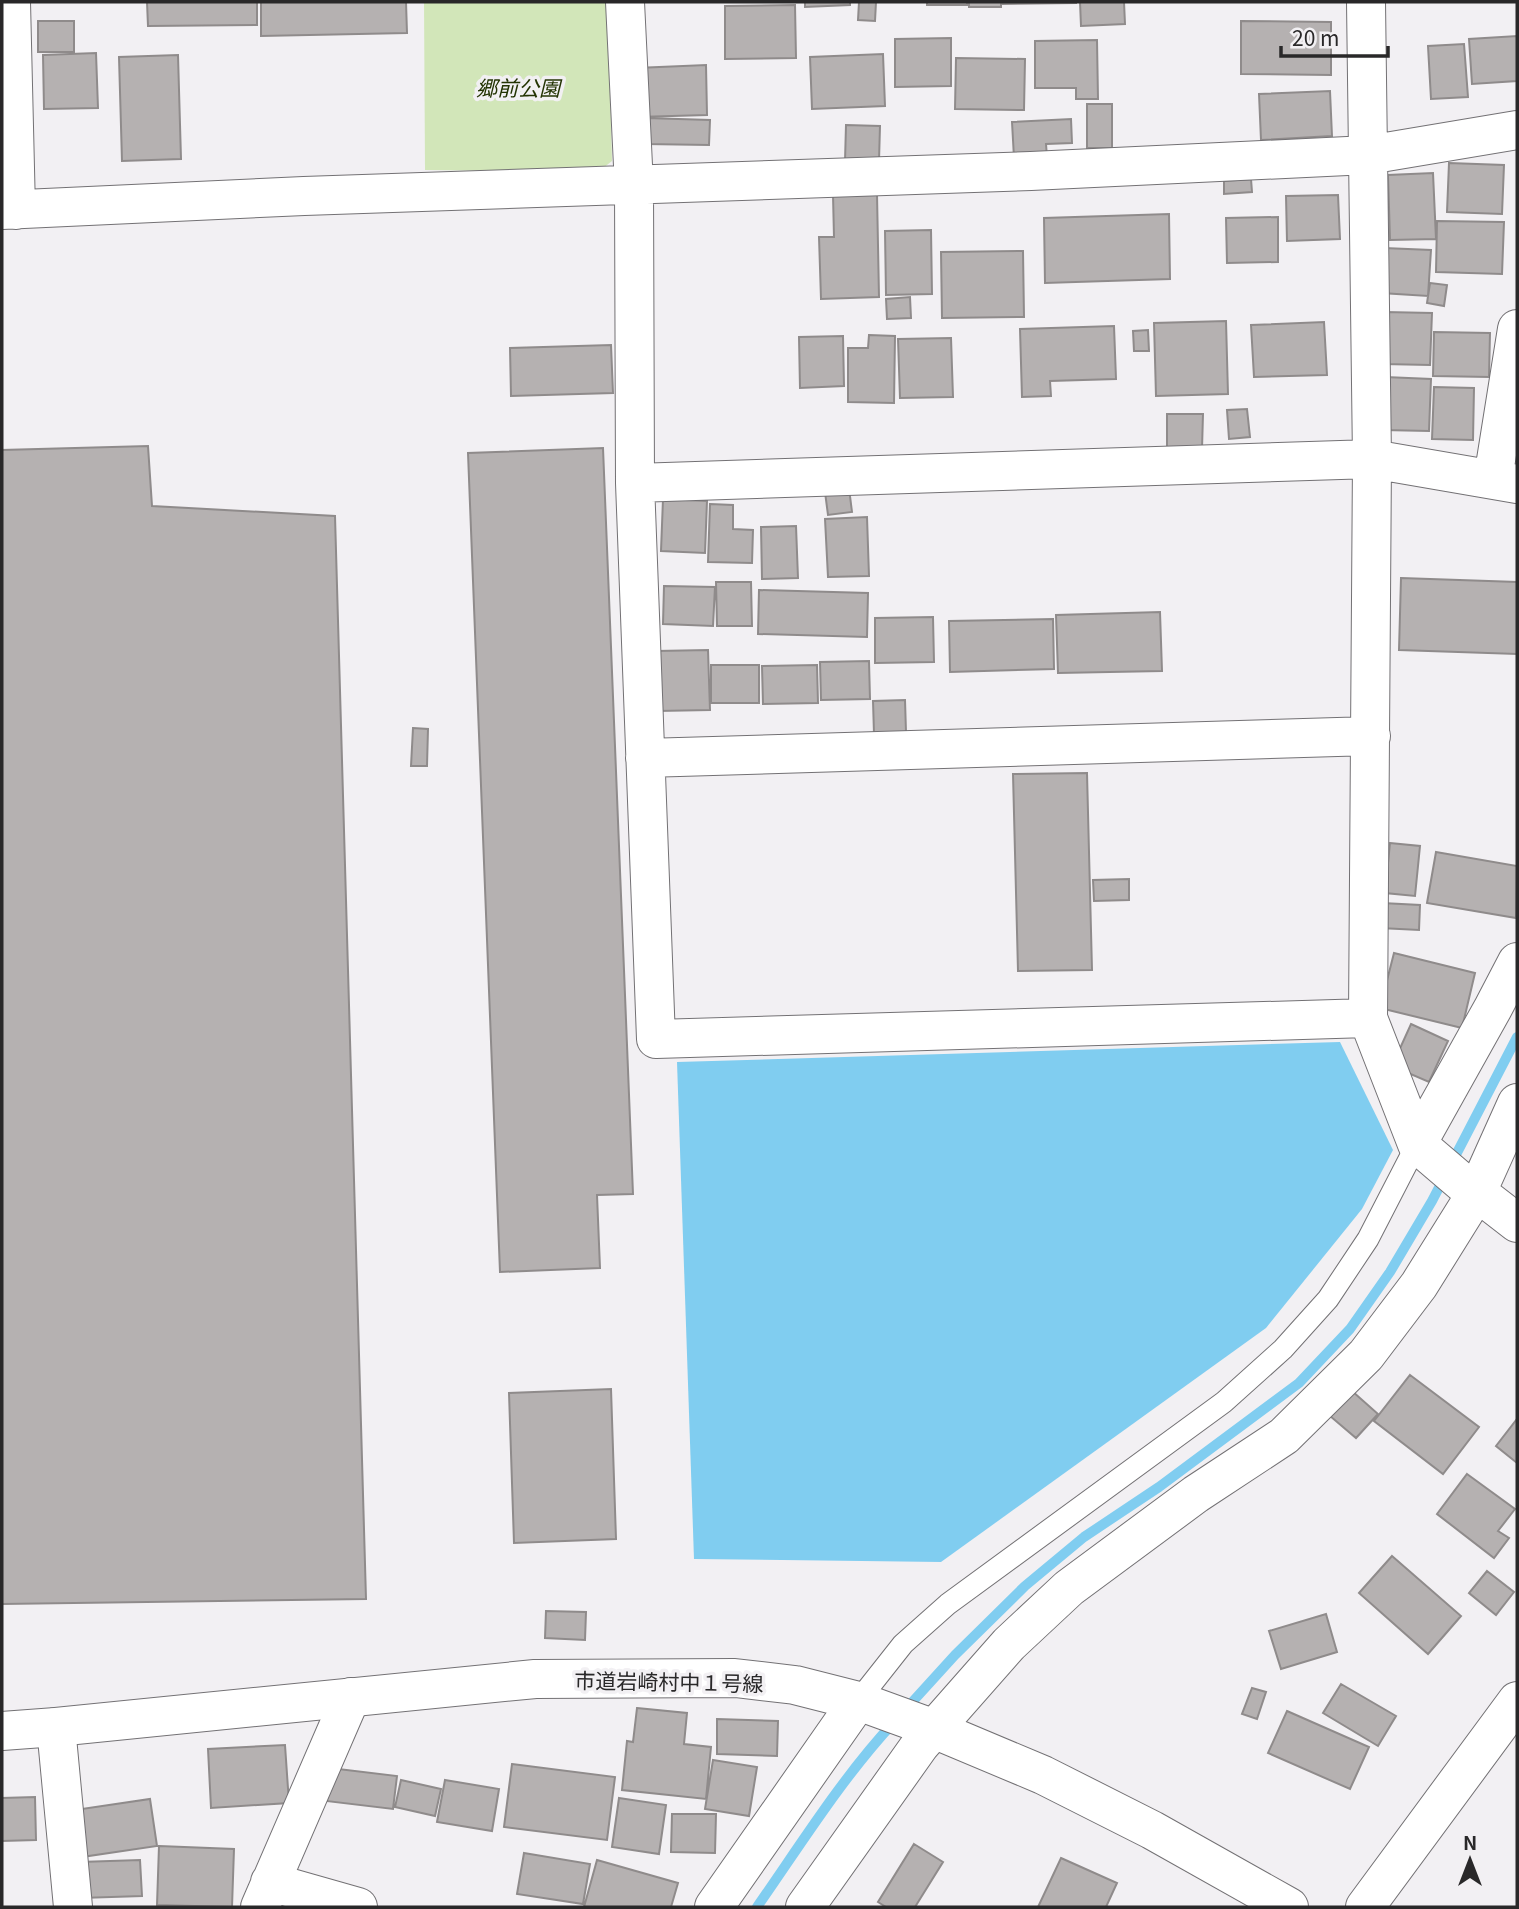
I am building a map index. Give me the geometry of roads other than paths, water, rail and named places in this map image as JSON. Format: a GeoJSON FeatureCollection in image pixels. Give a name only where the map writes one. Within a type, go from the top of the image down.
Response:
{"type":"FeatureCollection","features":[{"type":"Feature","properties":{"kind":"street"},"geometry":{"type":"LineString","coordinates":[[11,2],[9,210],[290,197],[1031,171],[1368,155],[1517,130]]}},
{"type":"Feature","properties":{"kind":"street"},"geometry":{"type":"LineString","coordinates":[[625,2],[634,186],[635,482],[656,1038],[1368,1018]]}},
{"type":"Feature","properties":{"kind":"street"},"geometry":{"type":"LineString","coordinates":[[1366,2],[1372,459],[1368,1018],[1417,1144],[1517,1223]]}},
{"type":"Feature","properties":{"kind":"street"},"geometry":{"type":"LineString","coordinates":[[635,482],[1372,459],[1505,482],[1517,328]]}},
{"type":"Feature","properties":{"kind":"street"},"geometry":{"type":"LineString","coordinates":[[645,758],[1371,736]]}},
{"type":"Feature","properties":{"kind":"street"},"geometry":{"type":"LineString","coordinates":[[1417,1144],[1517,962]]}},
{"type":"Feature","properties":{"kind":"street"},"geometry":{"type":"LineString","coordinates":[[805,1907],[920,1745],[929,1727],[1009,1644],[1069,1588],[1196,1494],[1284,1436],[1366,1355],[1419,1285],[1517,1103]]}},
{"type":"Feature","properties":{"kind":"street","name":"市道岩崎村中１号線"},"geometry":{"type":"LineString","coordinates":[[2,1731],[535,1679],[735,1678],[795,1685],[858,1701],[929,1727],[1043,1775],[1153,1830],[1289,1907]]}},
{"type":"Feature","properties":{"kind":"street"},"geometry":{"type":"LineString","coordinates":[[351,1697],[265,1895],[358,1907]]}},
{"type":"Feature","properties":{"kind":"street"},"geometry":{"type":"LineString","coordinates":[[713,1907],[858,1701]]}},
{"type":"Feature","properties":{"kind":"street"},"geometry":{"type":"LineString","coordinates":[[1366,1907],[1517,1701]]}},
{"type":"Feature","properties":{"kind":"street"},"geometry":{"type":"LineString","coordinates":[[56,1727],[73,1907]]}},
{"type":"Feature","properties":{"kind":"lane"},"geometry":{"type":"LineString","coordinates":[[858,1701],[904,1644],[948,1604],[1224,1402],[1283,1349],[1328,1299],[1361,1249],[1417,1144]]}},
{"type":"Feature","properties":{"kind":"water"},"geometry":{"type":"Polygon","coordinates":[[[1340,1042],[1393,1150],[1362,1209],[1266,1328],[941,1562],[694,1559],[677,1062],[1340,1042]]]}},
{"type":"Feature","properties":{"kind":"waterway"},"geometry":{"type":"LineString","coordinates":[[905,1710],[955,1655],[1025,1586],[1084,1537],[1159,1487],[1299,1383],[1350,1329],[1390,1272],[1432,1201],[1517,1037]]}},
{"type":"Feature","properties":{"kind":"waterway"},"geometry":{"type":"LineString","coordinates":[[757,1907],[839,1789],[894,1722]]}},
{"type":"Feature","properties":{"kind":"park label","name":"郷前公園"},"geometry":{"type":"Point","coordinates":[518,87]}}]}
